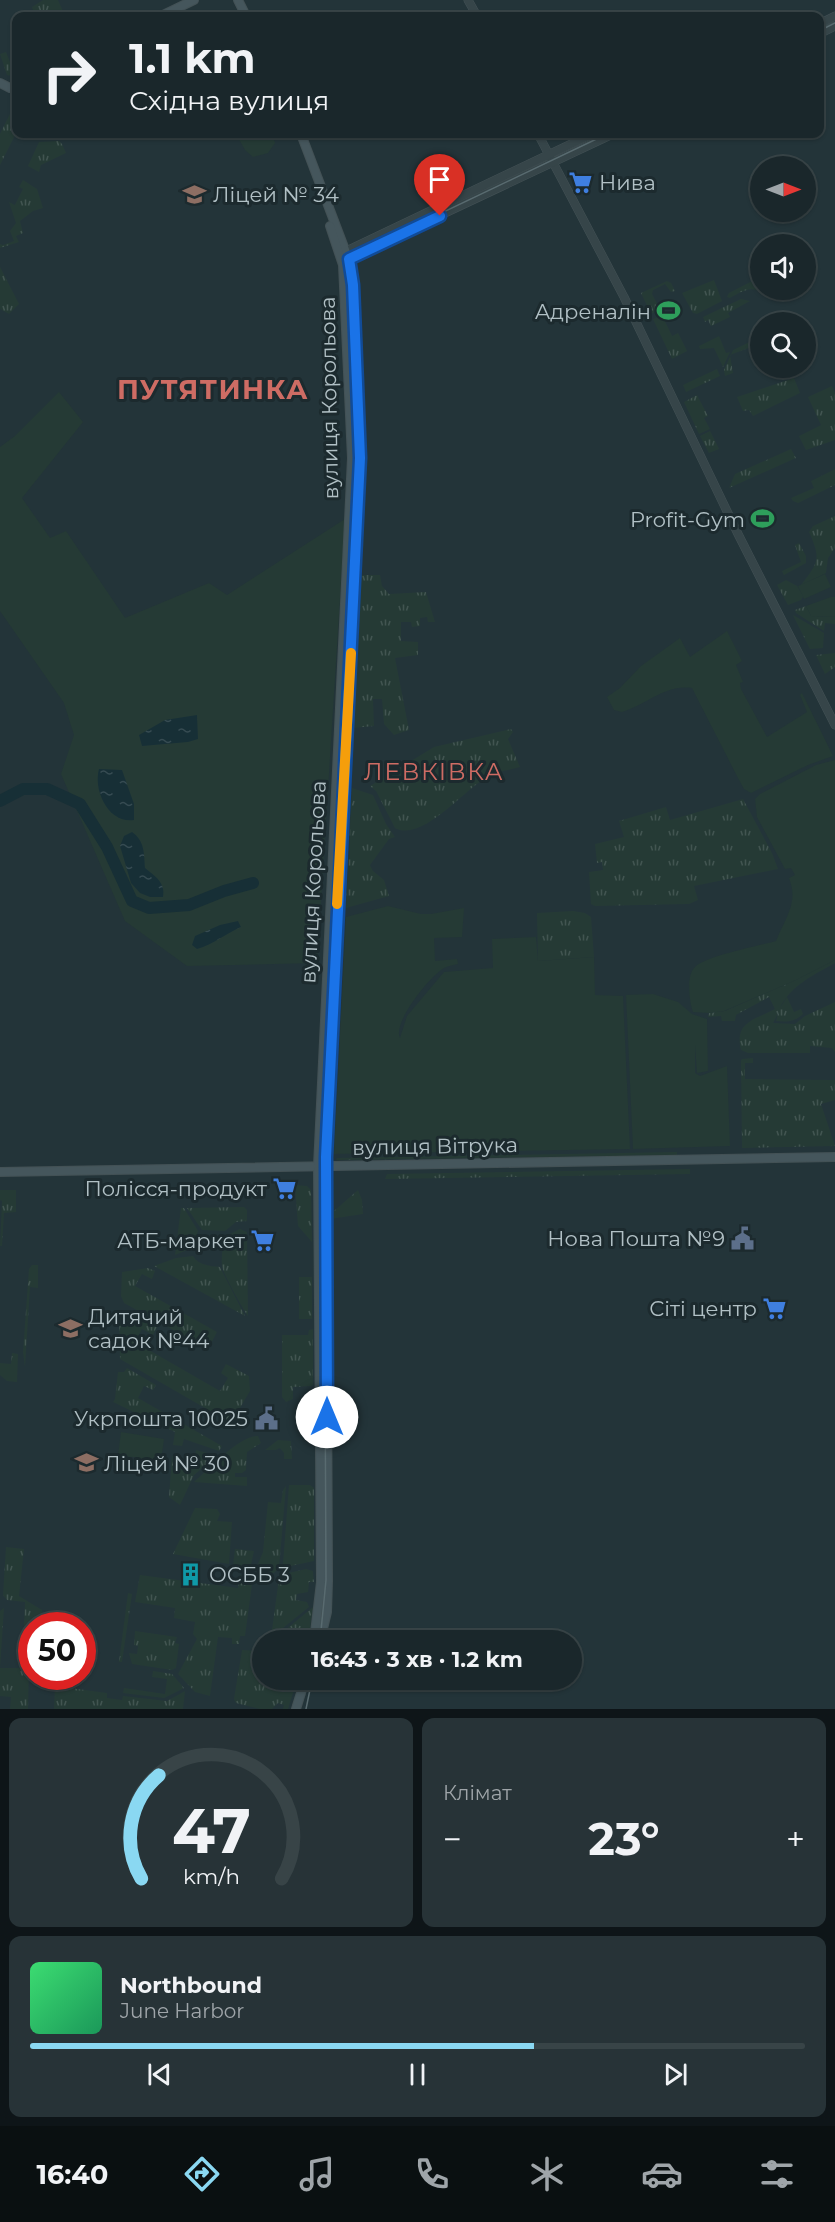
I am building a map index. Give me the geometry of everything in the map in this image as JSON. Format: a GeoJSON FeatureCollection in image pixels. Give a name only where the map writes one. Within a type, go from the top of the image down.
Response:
{"type":"FeatureCollection","features":[{"type":"Feature","properties":{"kind":"main road"},"geometry":{"type":"LineString","coordinates":[[169,12],[194,0]]}},
{"type":"Feature","properties":{"kind":"main road","name":"вулиця Корольова"},"geometry":{"type":"LineString","coordinates":[[297,138],[344,256]]}},
{"type":"Feature","properties":{"kind":"main road","name":"вулиця Корольова"},"geometry":{"type":"LineString","coordinates":[[302,138],[344,256],[352,479],[322,1168],[321,1582],[315,1630]]}},
{"type":"Feature","properties":{"kind":"main road","name":"вулиця Вітрука"},"geometry":{"type":"LineString","coordinates":[[0,1175],[835,1157]]}},
{"type":"Feature","properties":{"kind":"main road","name":"вулиця Вітрука"},"geometry":{"type":"LineString","coordinates":[[322,1168],[835,1162]]}},
{"type":"Feature","properties":{"kind":"main road","name":"вулиця Корольова"},"geometry":{"type":"LineString","coordinates":[[322,1168],[328,1581],[327,1612],[323,1630]]}},
{"type":"Feature","properties":{"kind":"main road"},"geometry":{"type":"LineString","coordinates":[[299,1707],[304,1690]]}},
{"type":"Feature","properties":{"kind":"street"},"geometry":{"type":"LineString","coordinates":[[540,138],[624,297],[731,521],[835,725]]}},
{"type":"Feature","properties":{"kind":"street"},"geometry":{"type":"LineString","coordinates":[[551,158],[585,138]]}},
{"type":"Feature","properties":{"kind":"street"},"geometry":{"type":"LineString","coordinates":[[344,256],[551,158],[603,138]]}},
{"type":"Feature","properties":{"kind":"green space"},"geometry":{"type":"Polygon","coordinates":[[[43,0],[58,0],[63,12],[34,12],[32,7],[43,0]]]}},
{"type":"Feature","properties":{"kind":"green space"},"geometry":{"type":"Polygon","coordinates":[[[6,52],[10,62],[12,61],[12,76],[7,75],[0,54],[6,52]]]}},
{"type":"Feature","properties":{"kind":"green space"},"geometry":{"type":"Polygon","coordinates":[[[12,110],[14,138],[0,165],[0,134],[12,110]]]}},
{"type":"Feature","properties":{"kind":"green space"},"geometry":{"type":"Polygon","coordinates":[[[238,138],[273,138],[275,143],[268,153],[253,157],[245,150],[238,138]]]}},
{"type":"Feature","properties":{"kind":"green space"},"geometry":{"type":"Polygon","coordinates":[[[59,141],[66,153],[41,165],[39,172],[28,166],[39,142],[59,141]]]}},
{"type":"Feature","properties":{"kind":"green space"},"geometry":{"type":"Polygon","coordinates":[[[23,180],[37,189],[43,208],[33,211],[20,221],[23,233],[16,236],[19,242],[0,248],[0,244],[14,241],[10,231],[16,223],[9,202],[15,205],[23,189],[19,187],[23,180]]]}},
{"type":"Feature","properties":{"kind":"green space"},"geometry":{"type":"Polygon","coordinates":[[[0,267],[19,304],[9,314],[0,309],[0,267]]]}},
{"type":"Feature","properties":{"kind":"green space"},"geometry":{"type":"Polygon","coordinates":[[[714,280],[722,301],[697,314],[693,313],[682,293],[714,280]]]}},
{"type":"Feature","properties":{"kind":"green space"},"geometry":{"type":"Polygon","coordinates":[[[667,281],[671,283],[675,291],[671,292],[665,284],[653,290],[652,294],[660,309],[651,314],[641,293],[667,281]]]}},
{"type":"Feature","properties":{"kind":"green space"},"geometry":{"type":"Polygon","coordinates":[[[750,282],[750,289],[730,298],[727,297],[729,293],[750,282]]]}},
{"type":"Feature","properties":{"kind":"green space"},"geometry":{"type":"Polygon","coordinates":[[[741,299],[750,301],[728,313],[730,317],[711,326],[708,320],[705,322],[703,317],[741,299]]]}},
{"type":"Feature","properties":{"kind":"green space"},"geometry":{"type":"Polygon","coordinates":[[[662,315],[672,336],[678,333],[687,351],[672,359],[653,319],[662,315]]]}},
{"type":"Feature","properties":{"kind":"green space"},"geometry":{"type":"Polygon","coordinates":[[[719,336],[726,353],[730,352],[723,367],[714,348],[700,349],[699,346],[719,336]]]}},
{"type":"Feature","properties":{"kind":"green space"},"geometry":{"type":"Polygon","coordinates":[[[750,342],[750,348],[731,355],[733,350],[750,342]]]}},
{"type":"Feature","properties":{"kind":"green space"},"geometry":{"type":"Polygon","coordinates":[[[730,356],[733,373],[725,376],[724,370],[730,356]]]}},
{"type":"Feature","properties":{"kind":"green space"},"geometry":{"type":"Polygon","coordinates":[[[717,369],[720,376],[686,392],[683,385],[717,369]]]}},
{"type":"Feature","properties":{"kind":"green space"},"geometry":{"type":"Polygon","coordinates":[[[794,378],[800,393],[753,416],[749,410],[743,411],[737,397],[794,378]]]}},
{"type":"Feature","properties":{"kind":"green space"},"geometry":{"type":"Polygon","coordinates":[[[832,386],[835,393],[835,440],[806,450],[799,436],[821,425],[808,397],[832,386]]]}},
{"type":"Feature","properties":{"kind":"green space"},"geometry":{"type":"Polygon","coordinates":[[[59,392],[83,422],[22,498],[50,538],[66,531],[125,618],[209,583],[227,595],[345,519],[317,963],[187,966],[125,921],[61,774],[74,735],[64,703],[0,611],[0,447],[15,436],[59,392]]]}},
{"type":"Feature","properties":{"kind":"green space"},"geometry":{"type":"Polygon","coordinates":[[[697,395],[708,416],[704,418],[710,429],[699,434],[684,402],[697,395]]]}},
{"type":"Feature","properties":{"kind":"green space"},"geometry":{"type":"Polygon","coordinates":[[[710,431],[719,449],[709,453],[700,436],[710,431]]]}},
{"type":"Feature","properties":{"kind":"green space"},"geometry":{"type":"Polygon","coordinates":[[[791,449],[796,458],[729,488],[735,474],[791,449]]]}},
{"type":"Feature","properties":{"kind":"green space"},"geometry":{"type":"Polygon","coordinates":[[[835,469],[835,485],[798,503],[793,501],[791,498],[814,488],[811,481],[835,469]]]}},
{"type":"Feature","properties":{"kind":"green space"},"geometry":{"type":"Polygon","coordinates":[[[835,516],[835,548],[828,558],[826,573],[801,585],[812,571],[816,560],[815,548],[809,532],[813,526],[835,516]]]}},
{"type":"Feature","properties":{"kind":"green space"},"geometry":{"type":"Polygon","coordinates":[[[799,543],[806,556],[806,563],[784,575],[782,571],[801,562],[795,545],[799,543]]]}},
{"type":"Feature","properties":{"kind":"green space"},"geometry":{"type":"Polygon","coordinates":[[[825,574],[831,587],[804,599],[798,586],[825,574]]]}},
{"type":"Feature","properties":{"kind":"green space"},"geometry":{"type":"Polygon","coordinates":[[[361,575],[380,575],[382,586],[389,594],[426,592],[435,622],[428,622],[427,617],[420,618],[420,626],[412,627],[411,622],[401,622],[401,641],[418,642],[418,655],[395,658],[409,730],[394,735],[384,724],[382,699],[373,699],[374,726],[353,728],[361,575]]]}},
{"type":"Feature","properties":{"kind":"green space"},"geometry":{"type":"Polygon","coordinates":[[[786,580],[797,586],[803,596],[801,600],[788,605],[777,585],[786,580]]]}},
{"type":"Feature","properties":{"kind":"green space"},"geometry":{"type":"Polygon","coordinates":[[[835,597],[835,617],[811,616],[806,606],[835,597]]]}},
{"type":"Feature","properties":{"kind":"green space"},"geometry":{"type":"Polygon","coordinates":[[[806,606],[811,616],[835,617],[835,624],[825,623],[824,631],[796,613],[795,610],[806,606]]]}},
{"type":"Feature","properties":{"kind":"green space"},"geometry":{"type":"Polygon","coordinates":[[[793,615],[824,633],[823,648],[810,649],[793,615]]]}},
{"type":"Feature","properties":{"kind":"green space"},"geometry":{"type":"Polygon","coordinates":[[[727,631],[742,661],[736,665],[743,682],[740,683],[741,689],[767,737],[807,712],[800,695],[802,693],[833,756],[808,765],[751,793],[744,789],[692,688],[673,689],[631,709],[622,712],[614,710],[607,697],[620,688],[641,666],[680,638],[690,657],[727,631]]]}},
{"type":"Feature","properties":{"kind":"green space"},"geometry":{"type":"Polygon","coordinates":[[[835,653],[835,667],[825,674],[816,655],[835,653]]]}},
{"type":"Feature","properties":{"kind":"green space"},"geometry":{"type":"Polygon","coordinates":[[[511,729],[513,732],[508,739],[520,767],[489,776],[444,812],[418,828],[406,831],[395,828],[376,791],[370,786],[434,747],[511,729]]]}},
{"type":"Feature","properties":{"kind":"green space"},"geometry":{"type":"Polygon","coordinates":[[[835,760],[835,960],[796,980],[724,1011],[693,1012],[689,982],[695,967],[721,955],[776,941],[790,910],[792,887],[789,878],[795,875],[791,868],[785,869],[757,817],[755,799],[760,794],[816,765],[835,760]]]}},
{"type":"Feature","properties":{"kind":"green space"},"geometry":{"type":"Polygon","coordinates":[[[352,788],[373,795],[386,824],[395,837],[389,839],[370,865],[373,871],[384,880],[389,896],[346,908],[352,788]]]}},
{"type":"Feature","properties":{"kind":"green space"},"geometry":{"type":"Polygon","coordinates":[[[743,799],[778,869],[694,886],[698,900],[689,904],[595,906],[591,904],[589,872],[603,870],[602,862],[597,863],[595,844],[624,837],[619,821],[666,807],[670,820],[743,799]]]}},
{"type":"Feature","properties":{"kind":"green space"},"geometry":{"type":"Polygon","coordinates":[[[388,906],[421,914],[464,908],[462,937],[434,938],[435,961],[457,959],[458,964],[444,968],[430,980],[414,1000],[402,1022],[399,1031],[400,1038],[407,1016],[444,972],[493,968],[492,939],[536,937],[538,961],[594,957],[595,995],[623,996],[630,1149],[334,1154],[346,917],[388,906]]]}},
{"type":"Feature","properties":{"kind":"green space"},"geometry":{"type":"Polygon","coordinates":[[[573,911],[585,913],[591,917],[594,957],[538,961],[537,913],[573,911]]]}},
{"type":"Feature","properties":{"kind":"green space"},"geometry":{"type":"Polygon","coordinates":[[[835,960],[835,963],[804,981],[787,997],[794,1012],[801,1009],[803,1014],[791,1021],[776,1021],[778,1013],[773,1023],[795,1024],[805,1016],[835,1002],[835,1052],[832,1048],[810,1046],[810,1053],[748,1053],[741,1050],[740,1033],[743,1028],[753,1019],[775,1009],[769,997],[736,1015],[735,1021],[722,1021],[721,1016],[708,1017],[709,1013],[725,1011],[835,960]]]}},
{"type":"Feature","properties":{"kind":"green space"},"geometry":{"type":"Polygon","coordinates":[[[653,994],[678,1002],[692,1014],[707,1019],[708,1071],[697,1073],[695,1045],[695,1073],[700,1076],[727,1066],[730,1146],[633,1149],[626,995],[653,994]]]}},
{"type":"Feature","properties":{"kind":"green space"},"geometry":{"type":"Polygon","coordinates":[[[753,1058],[753,1063],[745,1063],[745,1079],[835,1080],[835,1100],[821,1104],[835,1146],[742,1148],[741,1061],[753,1058]]]}},
{"type":"Feature","properties":{"kind":"green space"},"geometry":{"type":"Polygon","coordinates":[[[677,1152],[677,1155],[336,1160],[337,1158],[677,1152]]]}},
{"type":"Feature","properties":{"kind":"green space"},"geometry":{"type":"Polygon","coordinates":[[[690,1169],[690,1174],[385,1179],[387,1174],[690,1169]]]}},
{"type":"Feature","properties":{"kind":"green space"},"geometry":{"type":"Polygon","coordinates":[[[295,1185],[307,1186],[311,1190],[312,1242],[298,1226],[295,1185]]]}},
{"type":"Feature","properties":{"kind":"green space"},"geometry":{"type":"Polygon","coordinates":[[[0,1190],[16,1190],[16,1212],[4,1213],[2,1246],[0,1246],[2,1201],[0,1190]]]}},
{"type":"Feature","properties":{"kind":"green space"},"geometry":{"type":"Polygon","coordinates":[[[358,1190],[362,1200],[363,1214],[330,1219],[334,1211],[358,1190]]]}},
{"type":"Feature","properties":{"kind":"green space"},"geometry":{"type":"Polygon","coordinates":[[[244,1207],[247,1210],[247,1221],[236,1222],[225,1231],[202,1230],[187,1208],[244,1207]]]}},
{"type":"Feature","properties":{"kind":"green space"},"geometry":{"type":"Polygon","coordinates":[[[181,1208],[184,1208],[198,1231],[192,1248],[175,1255],[181,1208]]]}},
{"type":"Feature","properties":{"kind":"green space"},"geometry":{"type":"Polygon","coordinates":[[[240,1229],[247,1232],[248,1316],[229,1284],[222,1266],[224,1237],[240,1229]]]}},
{"type":"Feature","properties":{"kind":"green space"},"geometry":{"type":"Polygon","coordinates":[[[193,1256],[201,1263],[220,1267],[245,1316],[154,1266],[176,1258],[193,1256]]]}},
{"type":"Feature","properties":{"kind":"green space"},"geometry":{"type":"Polygon","coordinates":[[[32,1265],[38,1265],[38,1288],[30,1287],[25,1367],[23,1352],[29,1269],[32,1265]]]}},
{"type":"Feature","properties":{"kind":"green space"},"geometry":{"type":"Polygon","coordinates":[[[148,1268],[155,1271],[152,1279],[142,1274],[135,1286],[217,1332],[208,1349],[124,1303],[121,1296],[122,1272],[148,1268]]]}},
{"type":"Feature","properties":{"kind":"green space"},"geometry":{"type":"Polygon","coordinates":[[[299,1277],[312,1277],[312,1319],[299,1319],[299,1277]]]}},
{"type":"Feature","properties":{"kind":"green space"},"geometry":{"type":"Polygon","coordinates":[[[119,1314],[140,1324],[142,1319],[157,1327],[153,1335],[142,1329],[135,1342],[220,1391],[228,1378],[221,1373],[226,1364],[249,1376],[250,1391],[231,1423],[120,1359],[119,1314]]]}},
{"type":"Feature","properties":{"kind":"green space"},"geometry":{"type":"Polygon","coordinates":[[[313,1329],[313,1385],[293,1387],[293,1399],[286,1402],[282,1397],[282,1335],[308,1335],[309,1330],[313,1329]]]}},
{"type":"Feature","properties":{"kind":"green space"},"geometry":{"type":"Polygon","coordinates":[[[12,1353],[18,1354],[17,1382],[7,1381],[0,1375],[0,1363],[11,1364],[12,1353]]]}},
{"type":"Feature","properties":{"kind":"green space"},"geometry":{"type":"Polygon","coordinates":[[[127,1368],[156,1385],[153,1390],[144,1386],[138,1398],[222,1446],[219,1451],[184,1439],[182,1446],[173,1445],[175,1432],[113,1402],[118,1372],[124,1372],[127,1368]]]}},
{"type":"Feature","properties":{"kind":"green space"},"geometry":{"type":"Polygon","coordinates":[[[313,1391],[313,1431],[302,1431],[299,1407],[313,1391]]]}},
{"type":"Feature","properties":{"kind":"green space"},"geometry":{"type":"Polygon","coordinates":[[[121,1432],[164,1439],[161,1461],[118,1455],[121,1432]]]}},
{"type":"Feature","properties":{"kind":"green space"},"geometry":{"type":"Polygon","coordinates":[[[258,1436],[261,1443],[247,1452],[246,1470],[242,1473],[235,1473],[235,1477],[247,1477],[247,1486],[194,1482],[233,1447],[250,1437],[258,1436]]]}},
{"type":"Feature","properties":{"kind":"green space"},"geometry":{"type":"Polygon","coordinates":[[[278,1440],[291,1441],[292,1459],[284,1459],[284,1453],[280,1448],[265,1450],[278,1440]]]}},
{"type":"Feature","properties":{"kind":"green space"},"geometry":{"type":"Polygon","coordinates":[[[196,1450],[211,1454],[212,1460],[194,1475],[180,1505],[169,1497],[172,1456],[181,1457],[181,1463],[193,1464],[196,1450]]]}},
{"type":"Feature","properties":{"kind":"green space"},"geometry":{"type":"Polygon","coordinates":[[[289,1485],[310,1485],[314,1488],[314,1561],[286,1567],[283,1564],[289,1485]]]}},
{"type":"Feature","properties":{"kind":"green space"},"geometry":{"type":"Polygon","coordinates":[[[286,1486],[279,1568],[274,1573],[255,1571],[263,1552],[268,1502],[281,1503],[286,1486]]]}},
{"type":"Feature","properties":{"kind":"green space"},"geometry":{"type":"Polygon","coordinates":[[[195,1508],[217,1509],[220,1514],[217,1521],[232,1522],[229,1564],[173,1554],[195,1508]]]}},
{"type":"Feature","properties":{"kind":"green space"},"geometry":{"type":"Polygon","coordinates":[[[6,1547],[24,1549],[19,1596],[42,1612],[25,1612],[25,1602],[7,1600],[3,1595],[6,1547]]]}},
{"type":"Feature","properties":{"kind":"green space"},"geometry":{"type":"Polygon","coordinates":[[[235,1549],[254,1551],[250,1569],[233,1566],[235,1549]]]}},
{"type":"Feature","properties":{"kind":"green space"},"geometry":{"type":"Polygon","coordinates":[[[306,1569],[313,1571],[314,1582],[309,1582],[308,1592],[297,1594],[296,1600],[307,1602],[309,1607],[283,1628],[272,1630],[279,1578],[284,1574],[306,1569]]]}},
{"type":"Feature","properties":{"kind":"green space"},"geometry":{"type":"Polygon","coordinates":[[[140,1575],[238,1588],[240,1575],[253,1577],[245,1636],[240,1636],[239,1644],[232,1644],[232,1638],[218,1637],[210,1696],[195,1692],[178,1674],[197,1639],[193,1634],[195,1622],[174,1618],[175,1608],[135,1602],[140,1575]]]}},
{"type":"Feature","properties":{"kind":"green space"},"geometry":{"type":"Polygon","coordinates":[[[128,1593],[132,1594],[122,1662],[119,1662],[128,1593]]]}},
{"type":"Feature","properties":{"kind":"green space"},"geometry":{"type":"Polygon","coordinates":[[[313,1607],[310,1630],[285,1630],[313,1607]]]}},
{"type":"Feature","properties":{"kind":"green space"},"geometry":{"type":"Polygon","coordinates":[[[4,1608],[0,1668],[0,1611],[4,1608]]]}},
{"type":"Feature","properties":{"kind":"green space"},"geometry":{"type":"Polygon","coordinates":[[[135,1631],[177,1637],[175,1643],[179,1644],[176,1668],[172,1670],[132,1664],[129,1653],[137,1654],[138,1646],[134,1645],[135,1631]]]}},
{"type":"Feature","properties":{"kind":"green space"},"geometry":{"type":"Polygon","coordinates":[[[242,1650],[252,1650],[252,1690],[294,1690],[288,1709],[283,1709],[284,1705],[278,1703],[272,1709],[260,1709],[236,1703],[234,1699],[242,1650]]]}},
{"type":"Feature","properties":{"kind":"green space"},"geometry":{"type":"Polygon","coordinates":[[[0,1668],[18,1668],[18,1690],[28,1690],[28,1709],[10,1709],[11,1697],[0,1696],[0,1668]]]}},
{"type":"Feature","properties":{"kind":"green space"},"geometry":{"type":"Polygon","coordinates":[[[153,1671],[172,1674],[184,1688],[164,1698],[123,1693],[124,1688],[165,1694],[167,1679],[152,1677],[153,1671]]]}},
{"type":"Feature","properties":{"kind":"green space"},"geometry":{"type":"Polygon","coordinates":[[[55,1690],[107,1693],[107,1698],[122,1700],[123,1696],[167,1701],[185,1691],[183,1709],[54,1709],[55,1690]]]}},
{"type":"Feature","properties":{"kind":"water"},"geometry":{"type":"Polygon","coordinates":[[[197,715],[198,739],[142,746],[139,735],[165,720],[197,715]]]}},
{"type":"Feature","properties":{"kind":"water"},"geometry":{"type":"Polygon","coordinates":[[[99,769],[122,770],[134,804],[134,820],[117,817],[104,804],[98,786],[99,769]]]}},
{"type":"Feature","properties":{"kind":"water"},"geometry":{"type":"Polygon","coordinates":[[[132,832],[142,844],[145,868],[156,877],[163,888],[163,897],[150,897],[140,893],[131,883],[120,846],[124,836],[132,832]]]}},
{"type":"Feature","properties":{"kind":"water"},"geometry":{"type":"Polygon","coordinates":[[[238,921],[241,927],[214,942],[197,949],[192,945],[195,936],[220,925],[238,921]]]}},
{"type":"Feature","properties":{"kind":"waterway"},"geometry":{"type":"LineString","coordinates":[[0,801],[23,789],[47,789],[80,804],[107,847],[132,901],[149,908],[189,905],[224,891],[253,883]]}},
{"type":"Feature","properties":{"kind":"tram line"},"geometry":{"type":"LineString","coordinates":[[824,28],[835,23]]}},
{"type":"Feature","properties":{"kind":"tram line"},"geometry":{"type":"LineString","coordinates":[[321,1630],[326,1580],[324,1153],[358,456],[350,270],[355,258],[366,249],[599,138]]}},
{"type":"Feature","properties":{"kind":"tram line"},"geometry":{"type":"LineString","coordinates":[[306,1709],[310,1690]]}},
{"type":"Feature","properties":{"kind":"slow traffic"},"geometry":{"type":"LineString","coordinates":[[337,904],[351,653]]}},
{"type":"Feature","properties":{"kind":"place","name":"Нива"},"geometry":{"type":"Point","coordinates":[581,182]}},
{"type":"Feature","properties":{"kind":"place","name":"Ліцей № 34"},"geometry":{"type":"Point","coordinates":[195,194]}},
{"type":"Feature","properties":{"kind":"place","name":"Адреналін"},"geometry":{"type":"Point","coordinates":[669,311]}},
{"type":"Feature","properties":{"kind":"place","name":"Profit-Gym"},"geometry":{"type":"Point","coordinates":[763,519]}},
{"type":"Feature","properties":{"kind":"place","name":"Полісся-продукт"},"geometry":{"type":"Point","coordinates":[285,1188]}},
{"type":"Feature","properties":{"kind":"place","name":"Нова Пошта №9"},"geometry":{"type":"Point","coordinates":[743,1238]}},
{"type":"Feature","properties":{"kind":"place","name":"АТБ-маркет"},"geometry":{"type":"Point","coordinates":[263,1240]}},
{"type":"Feature","properties":{"kind":"place","name":"Сіті центр"},"geometry":{"type":"Point","coordinates":[775,1308]}},
{"type":"Feature","properties":{"kind":"place","name":"Дитячий садок №44"},"geometry":{"type":"Point","coordinates":[70,1328]}},
{"type":"Feature","properties":{"kind":"place","name":"Укрпошта 10025"},"geometry":{"type":"Point","coordinates":[266,1418]}},
{"type":"Feature","properties":{"kind":"place","name":"Ліцей № 30"},"geometry":{"type":"Point","coordinates":[86,1463]}},
{"type":"Feature","properties":{"kind":"place","name":"ОСББ 3"},"geometry":{"type":"Point","coordinates":[191,1574]}},
{"type":"Feature","properties":{"kind":"district","name":"ПУТЯТИНКА"},"geometry":{"type":"Point","coordinates":[213,389]}},
{"type":"Feature","properties":{"kind":"district","name":"ЛЕВКІВКА"},"geometry":{"type":"Point","coordinates":[434,771]}},
{"type":"Feature","properties":{"kind":"route"},"geometry":{"type":"LineString","coordinates":[[327,1417],[326,1157],[360,458],[353,285],[349,259],[440,216]]}}]}
